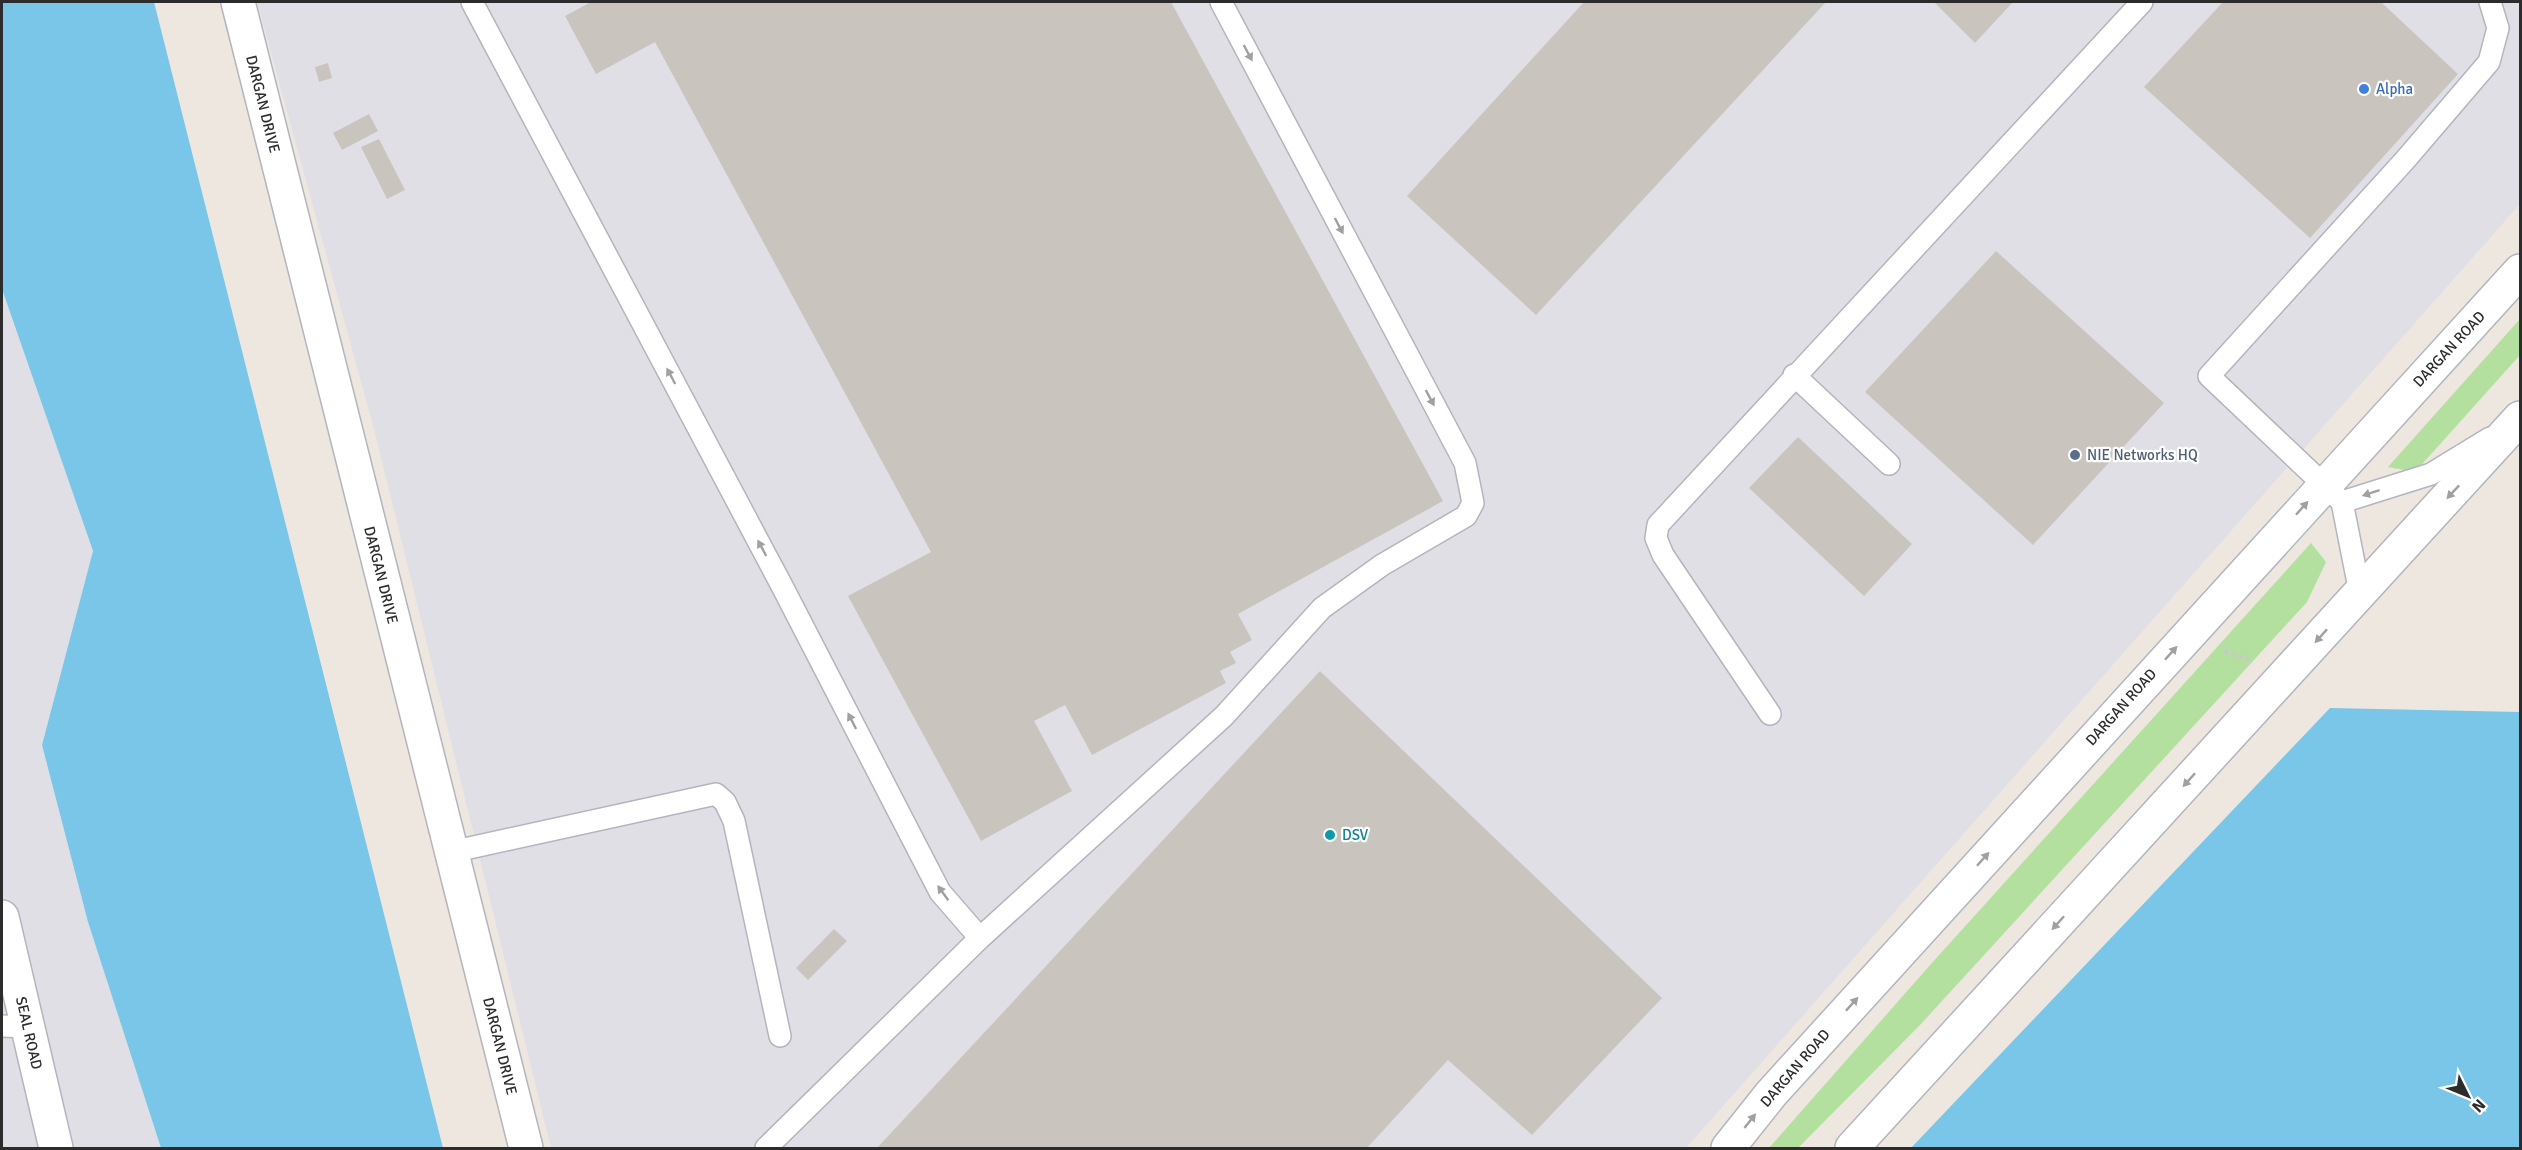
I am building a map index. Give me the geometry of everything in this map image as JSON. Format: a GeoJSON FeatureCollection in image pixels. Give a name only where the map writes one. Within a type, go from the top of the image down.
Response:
{"type":"FeatureCollection","features":[{"type":"Feature","properties":{"kind":"street","name":"DARGAN DRIVE"},"geometry":{"type":"LineString","coordinates":[[238,2],[526,1149]]}},
{"type":"Feature","properties":{"kind":"street","name":"DARGAN ROAD"},"geometry":{"type":"LineString","coordinates":[[1728,1149],[1771,1094],[2185,638],[2333,493],[2520,271]]}},
{"type":"Feature","properties":{"kind":"street"},"geometry":{"type":"LineString","coordinates":[[1852,1149],[2519,420]]}},
{"type":"Feature","properties":{"kind":"street","name":"SEAL ROAD"},"geometry":{"type":"LineString","coordinates":[[2,917],[15,1026],[56,1149]]}},
{"type":"Feature","properties":{"kind":"lane"},"geometry":{"type":"LineString","coordinates":[[472,2],[783,586],[940,892],[981,938]]}},
{"type":"Feature","properties":{"kind":"lane"},"geometry":{"type":"LineString","coordinates":[[766,1149],[981,938],[1224,716],[1322,608],[1382,565],[1466,516],[1473,503],[1465,463],[1221,2]]}},
{"type":"Feature","properties":{"kind":"lane"},"geometry":{"type":"LineString","coordinates":[[1770,714],[1663,555],[1656,538],[1658,525],[1794,375],[2142,2]]}},
{"type":"Feature","properties":{"kind":"lane"},"geometry":{"type":"LineString","coordinates":[[2360,593],[2333,493],[2210,376],[2406,159],[2489,62],[2498,28],[2490,2]]}},
{"type":"Feature","properties":{"kind":"lane"},"geometry":{"type":"LineString","coordinates":[[1794,375],[1889,464]]}},
{"type":"Feature","properties":{"kind":"lane"},"geometry":{"type":"LineString","coordinates":[[2333,493],[2431,474],[2519,420]]}},
{"type":"Feature","properties":{"kind":"lane"},"geometry":{"type":"LineString","coordinates":[[450,852],[716,794],[725,802],[734,821],[780,1036]]}},
{"type":"Feature","properties":{"kind":"path"},"geometry":{"type":"LineString","coordinates":[[2185,638],[2288,672]]}},
{"type":"Feature","properties":{"kind":"shaded area"},"geometry":{"type":"Polygon","coordinates":[[[257,2],[2520,2],[2520,204],[1686,1148],[551,1148],[375,433],[257,2]]]}},
{"type":"Feature","properties":{"kind":"shaded area"},"geometry":{"type":"Polygon","coordinates":[[[2,289],[93,551],[42,745],[88,922],[161,1148],[2,1148],[2,289]]]}},
{"type":"Feature","properties":{"kind":"green space"},"geometry":{"type":"Polygon","coordinates":[[[2520,319],[2520,355],[2415,472],[2388,467],[2520,319]]]}},
{"type":"Feature","properties":{"kind":"green space"},"geometry":{"type":"Polygon","coordinates":[[[2311,543],[2326,562],[2307,602],[1920,1025],[1798,1148],[1769,1148],[1931,964],[2311,543]]]}},
{"type":"Feature","properties":{"kind":"water"},"geometry":{"type":"Polygon","coordinates":[[[2,2],[154,2],[443,1148],[161,1148],[88,922],[42,745],[93,551],[2,289],[2,2]]]}},
{"type":"Feature","properties":{"kind":"water"},"geometry":{"type":"Polygon","coordinates":[[[2330,708],[2520,712],[2520,1148],[1911,1148],[2330,708]]]}},
{"type":"Feature","properties":{"kind":"building"},"geometry":{"type":"Polygon","coordinates":[[[591,2],[1171,2],[1443,501],[1238,614],[1252,640],[1230,652],[1236,663],[1220,671],[1226,683],[1092,755],[1065,705],[1034,721],[1072,791],[981,841],[848,596],[931,552],[655,42],[596,74],[565,16],[591,2]]]}},
{"type":"Feature","properties":{"kind":"building"},"geometry":{"type":"Polygon","coordinates":[[[1584,2],[1826,2],[1536,315],[1407,196],[1584,2]]]}},
{"type":"Feature","properties":{"kind":"building"},"geometry":{"type":"Polygon","coordinates":[[[1934,2],[2013,2],[1975,43],[1934,2]]]}},
{"type":"Feature","properties":{"kind":"building"},"geometry":{"type":"Polygon","coordinates":[[[2223,2],[2381,2],[2458,74],[2310,238],[2144,87],[2223,2]]]}},
{"type":"Feature","properties":{"kind":"building"},"geometry":{"type":"Polygon","coordinates":[[[328,63],[332,78],[319,82],[315,67],[328,63]]]}},
{"type":"Feature","properties":{"kind":"building"},"geometry":{"type":"Polygon","coordinates":[[[369,114],[378,131],[342,150],[333,133],[369,114]]]}},
{"type":"Feature","properties":{"kind":"building"},"geometry":{"type":"Polygon","coordinates":[[[379,139],[405,190],[387,199],[361,147],[379,139]]]}},
{"type":"Feature","properties":{"kind":"building"},"geometry":{"type":"Polygon","coordinates":[[[1996,251],[2164,403],[2033,545],[1865,392],[1996,251]]]}},
{"type":"Feature","properties":{"kind":"building"},"geometry":{"type":"Polygon","coordinates":[[[1798,437],[1912,544],[1864,596],[1749,488],[1798,437]]]}},
{"type":"Feature","properties":{"kind":"building","name":"DSV"},"geometry":{"type":"Polygon","coordinates":[[[1320,671],[1662,998],[1532,1135],[1448,1060],[1367,1148],[877,1148],[1320,671]]]}},
{"type":"Feature","properties":{"kind":"building"},"geometry":{"type":"Polygon","coordinates":[[[834,929],[847,941],[808,980],[796,968],[834,929]]]}},
{"type":"Feature","properties":{"kind":"place","name":"Alpha"},"geometry":{"type":"Point","coordinates":[2364,89]}},
{"type":"Feature","properties":{"kind":"place","name":"NIE Networks HQ"},"geometry":{"type":"Point","coordinates":[2075,455]}},
{"type":"Feature","properties":{"kind":"place","name":"DSV"},"geometry":{"type":"Point","coordinates":[1330,835]}}]}
